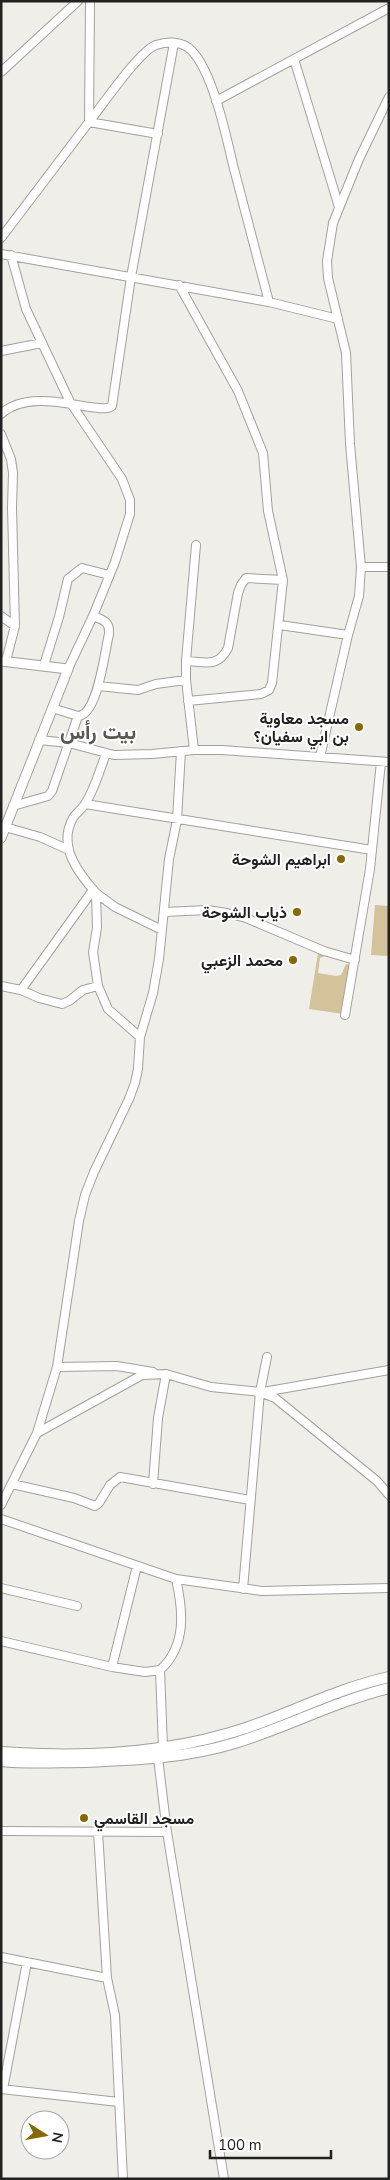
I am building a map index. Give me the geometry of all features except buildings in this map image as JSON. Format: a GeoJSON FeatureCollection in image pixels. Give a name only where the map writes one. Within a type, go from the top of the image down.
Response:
{"type":"FeatureCollection","features":[{"type":"Feature","properties":{"kind":"main road"},"geometry":{"type":"LineString","coordinates":[[1,1752],[88,1753],[163,1748],[198,1742],[232,1732],[343,1691],[389,1677]]}},
{"type":"Feature","properties":{"kind":"main road"},"geometry":{"type":"LineString","coordinates":[[1,1761],[38,1764],[158,1758],[194,1753],[235,1743],[347,1700],[389,1688]]}},
{"type":"Feature","properties":{"kind":"street"},"geometry":{"type":"LineString","coordinates":[[1,72],[78,1]]}},
{"type":"Feature","properties":{"kind":"street"},"geometry":{"type":"LineString","coordinates":[[89,122],[90,1]]}},
{"type":"Feature","properties":{"kind":"street"},"geometry":{"type":"LineString","coordinates":[[216,101],[389,8]]}},
{"type":"Feature","properties":{"kind":"street"},"geometry":{"type":"LineString","coordinates":[[1,414],[21,402],[70,402],[105,410],[112,406],[131,277],[174,43]]}},
{"type":"Feature","properties":{"kind":"street"},"geometry":{"type":"LineString","coordinates":[[1,238],[89,122],[146,52],[154,46],[174,43],[191,50],[200,61],[216,101],[269,302]]}},
{"type":"Feature","properties":{"kind":"street"},"geometry":{"type":"LineString","coordinates":[[294,59],[339,207]]}},
{"type":"Feature","properties":{"kind":"street"},"geometry":{"type":"LineString","coordinates":[[320,757],[348,635],[359,596],[361,567],[350,444],[346,353],[328,278],[329,239],[339,207],[359,159],[389,98]]}},
{"type":"Feature","properties":{"kind":"street"},"geometry":{"type":"LineString","coordinates":[[89,122],[158,134]]}},
{"type":"Feature","properties":{"kind":"street"},"geometry":{"type":"LineString","coordinates":[[1,254],[269,302],[338,319]]}},
{"type":"Feature","properties":{"kind":"street"},"geometry":{"type":"LineString","coordinates":[[1,838],[5,820],[13,806],[68,668],[93,616],[130,514],[130,500],[122,479],[70,402],[23,302],[11,256]]}},
{"type":"Feature","properties":{"kind":"street"},"geometry":{"type":"LineString","coordinates":[[179,285],[238,391],[261,447],[264,459],[268,511],[284,580],[280,625],[272,683],[269,690],[261,694],[188,702]]}},
{"type":"Feature","properties":{"kind":"street"},"geometry":{"type":"LineString","coordinates":[[1,351],[42,343]]}},
{"type":"Feature","properties":{"kind":"street"},"geometry":{"type":"LineString","coordinates":[[1,434],[11,459],[13,473],[15,626],[4,661],[68,668]]}},
{"type":"Feature","properties":{"kind":"street"},"geometry":{"type":"LineString","coordinates":[[194,750],[186,680],[186,661],[196,545]]}},
{"type":"Feature","properties":{"kind":"street"},"geometry":{"type":"LineString","coordinates":[[361,567],[389,567]]}},
{"type":"Feature","properties":{"kind":"street"},"geometry":{"type":"LineString","coordinates":[[44,665],[59,617],[68,578],[82,568],[109,575]]}},
{"type":"Feature","properties":{"kind":"street"},"geometry":{"type":"LineString","coordinates":[[186,661],[212,663],[218,662],[224,655],[228,648],[238,594],[246,578],[284,580]]}},
{"type":"Feature","properties":{"kind":"street"},"geometry":{"type":"LineString","coordinates":[[1,616],[15,626]]}},
{"type":"Feature","properties":{"kind":"street"},"geometry":{"type":"LineString","coordinates":[[52,708],[78,716],[83,716],[88,711],[98,686],[109,626],[106,622],[93,616]]}},
{"type":"Feature","properties":{"kind":"street"},"geometry":{"type":"LineString","coordinates":[[280,625],[348,635]]}},
{"type":"Feature","properties":{"kind":"street"},"geometry":{"type":"LineString","coordinates":[[98,686],[138,690],[156,684],[186,680]]}},
{"type":"Feature","properties":{"kind":"street"},"geometry":{"type":"LineString","coordinates":[[13,806],[50,794],[78,716]]}},
{"type":"Feature","properties":{"kind":"street"},"geometry":{"type":"LineString","coordinates":[[40,740],[69,743],[106,754],[152,754],[194,750],[385,762],[345,1015]]}},
{"type":"Feature","properties":{"kind":"street"},"geometry":{"type":"LineString","coordinates":[[1,1505],[37,1433],[57,1368],[79,1221],[94,1172],[132,1091],[138,1068],[140,1037],[153,993],[169,859],[177,820],[181,751]]}},
{"type":"Feature","properties":{"kind":"street"},"geometry":{"type":"LineString","coordinates":[[106,754],[85,804],[73,817],[67,841],[69,850],[83,878],[95,892],[115,907],[162,930]]}},
{"type":"Feature","properties":{"kind":"street"},"geometry":{"type":"LineString","coordinates":[[85,804],[372,850]]}},
{"type":"Feature","properties":{"kind":"street"},"geometry":{"type":"LineString","coordinates":[[5,820],[69,850]]}},
{"type":"Feature","properties":{"kind":"street"},"geometry":{"type":"LineString","coordinates":[[95,892],[97,928],[93,952],[98,986],[108,1009],[140,1037]]}},
{"type":"Feature","properties":{"kind":"street"},"geometry":{"type":"LineString","coordinates":[[21,990],[95,892]]}},
{"type":"Feature","properties":{"kind":"street"},"geometry":{"type":"LineString","coordinates":[[164,912],[207,910],[227,913],[246,918],[324,950],[355,960]]}},
{"type":"Feature","properties":{"kind":"street"},"geometry":{"type":"LineString","coordinates":[[1,986],[21,990],[39,998],[62,1004],[83,990],[98,986]]}},
{"type":"Feature","properties":{"kind":"street"},"geometry":{"type":"LineString","coordinates":[[243,1589],[260,1392],[267,1357]]}},
{"type":"Feature","properties":{"kind":"street"},"geometry":{"type":"LineString","coordinates":[[57,1368],[117,1366],[162,1373],[211,1386],[260,1392],[389,1370]]}},
{"type":"Feature","properties":{"kind":"street"},"geometry":{"type":"LineString","coordinates":[[37,1433],[142,1375],[162,1373]]}},
{"type":"Feature","properties":{"kind":"street"},"geometry":{"type":"LineString","coordinates":[[153,1484],[162,1373]]}},
{"type":"Feature","properties":{"kind":"street"},"geometry":{"type":"LineString","coordinates":[[260,1392],[280,1401],[342,1455],[377,1482],[389,1495]]}},
{"type":"Feature","properties":{"kind":"street"},"geometry":{"type":"LineString","coordinates":[[12,1484],[74,1498],[95,1506],[99,1504],[110,1485],[120,1477],[250,1500]]}},
{"type":"Feature","properties":{"kind":"street"},"geometry":{"type":"LineString","coordinates":[[1,1519],[176,1579],[243,1589],[299,1591],[389,1588]]}},
{"type":"Feature","properties":{"kind":"street"},"geometry":{"type":"LineString","coordinates":[[112,1667],[137,1566]]}},
{"type":"Feature","properties":{"kind":"street"},"geometry":{"type":"LineString","coordinates":[[1,1641],[112,1667],[144,1672],[160,1670],[172,1656],[180,1632],[182,1610],[176,1579]]}},
{"type":"Feature","properties":{"kind":"street"},"geometry":{"type":"LineString","coordinates":[[1,1588],[77,1606]]}},
{"type":"Feature","properties":{"kind":"street"},"geometry":{"type":"LineString","coordinates":[[160,1670],[163,1748]]}},
{"type":"Feature","properties":{"kind":"street"},"geometry":{"type":"LineString","coordinates":[[158,1758],[167,1832],[224,2179]]}},
{"type":"Feature","properties":{"kind":"street"},"geometry":{"type":"LineString","coordinates":[[98,1831],[107,1978],[115,2015],[123,2179]]}},
{"type":"Feature","properties":{"kind":"street"},"geometry":{"type":"LineString","coordinates":[[1,1832],[167,1832]]}},
{"type":"Feature","properties":{"kind":"street"},"geometry":{"type":"LineString","coordinates":[[1,1957],[107,1978]]}},
{"type":"Feature","properties":{"kind":"street"},"geometry":{"type":"LineString","coordinates":[[27,1962],[2,2089],[119,2102]]}},
{"type":"Feature","properties":{"kind":"shaded area"},"geometry":{"type":"Polygon","coordinates":[[[375,905],[389,906],[389,956],[371,955],[375,905]]]}},
{"type":"Feature","properties":{"kind":"shaded area"},"geometry":{"type":"Polygon","coordinates":[[[318,953],[329,954],[320,958],[318,973],[341,975],[346,964],[351,965],[344,1014],[309,1009],[318,953]]]}},
{"type":"Feature","properties":{"kind":"place","name":"مسجد معاوية بن ابي سفيان؟"},"geometry":{"type":"Point","coordinates":[359,727]}},
{"type":"Feature","properties":{"kind":"place","name":"ابراهيم الشوحة"},"geometry":{"type":"Point","coordinates":[341,859]}},
{"type":"Feature","properties":{"kind":"place","name":"ذياب الشوحة"},"geometry":{"type":"Point","coordinates":[297,912]}},
{"type":"Feature","properties":{"kind":"place","name":"محمد الزعبي"},"geometry":{"type":"Point","coordinates":[293,960]}},
{"type":"Feature","properties":{"kind":"place","name":"مسجد القاسمي"},"geometry":{"type":"Point","coordinates":[84,1818]}},
{"type":"Feature","properties":{"kind":"district","name":"بيت رأس"},"geometry":{"type":"Point","coordinates":[98,732]}}]}
